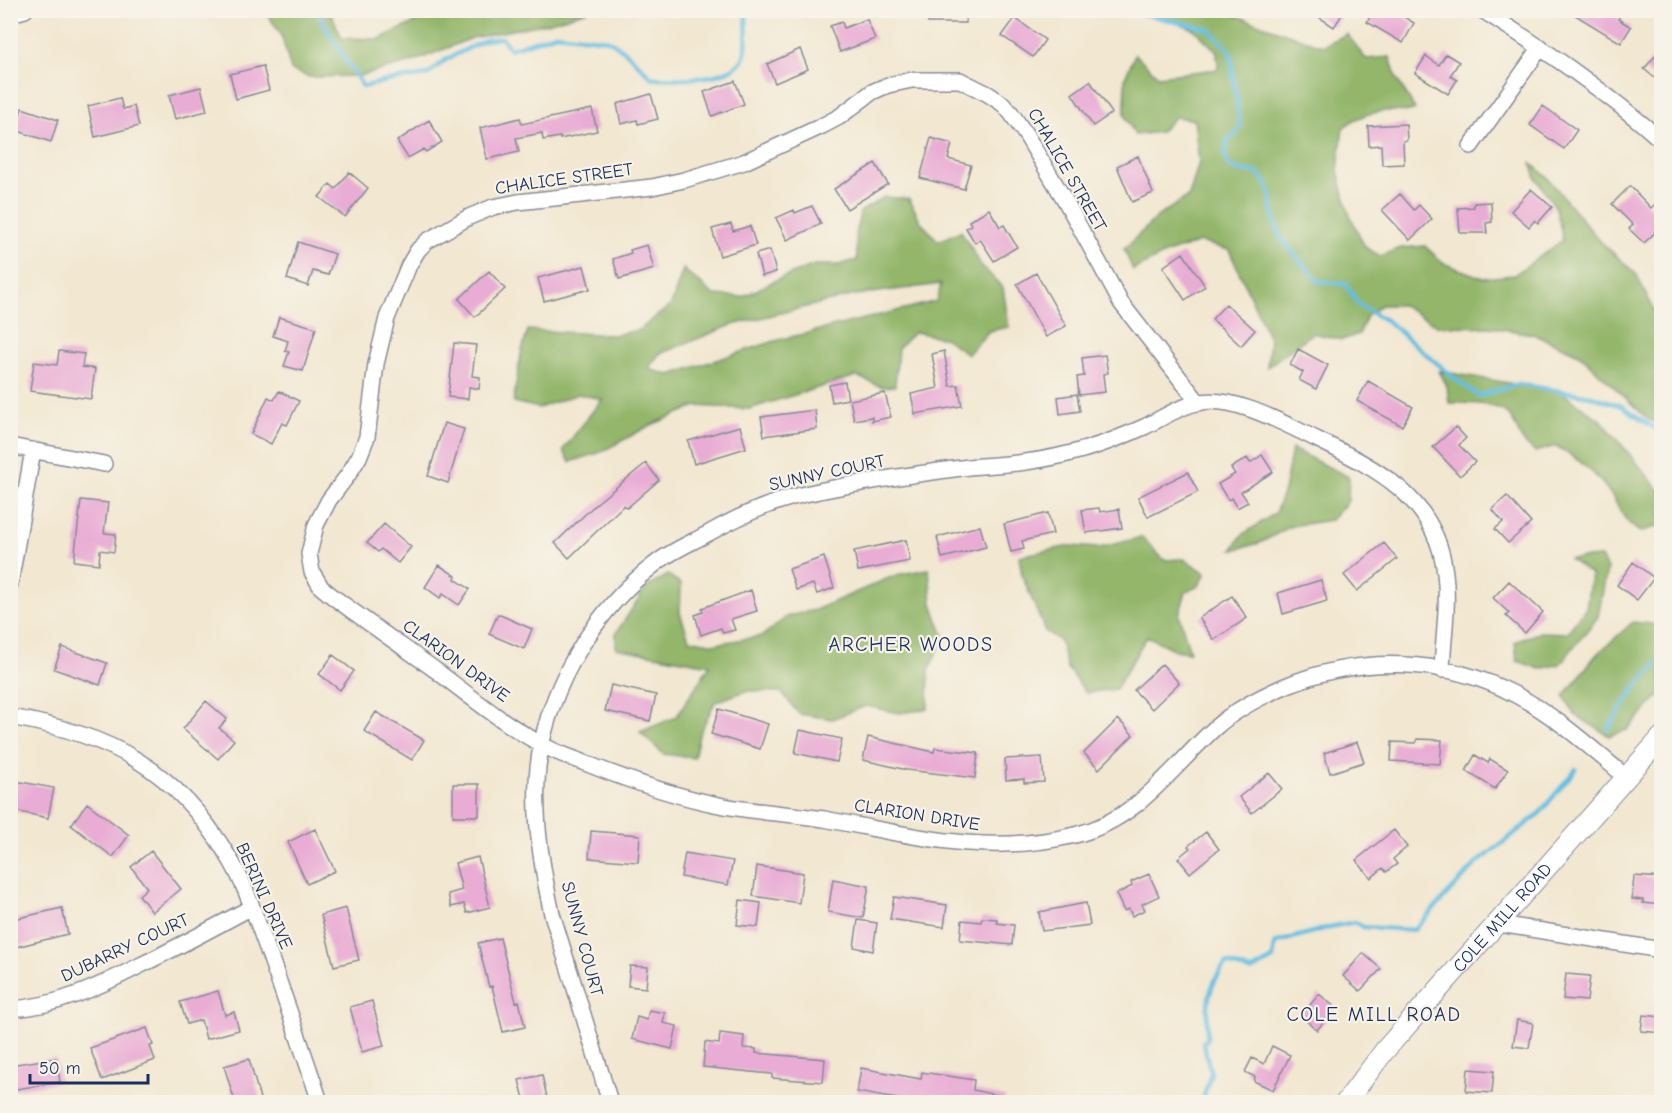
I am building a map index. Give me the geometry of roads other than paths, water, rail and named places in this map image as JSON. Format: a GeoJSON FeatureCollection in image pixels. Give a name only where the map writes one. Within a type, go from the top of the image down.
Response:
{"type":"FeatureCollection","features":[{"type":"Feature","properties":{"kind":"street"},"geometry":{"type":"LineString","coordinates":[[10,14],[25,10]]}},
{"type":"Feature","properties":{"kind":"street"},"geometry":{"type":"LineString","coordinates":[[1482,10],[1541,47],[1612,99],[1662,141]]}},
{"type":"Feature","properties":{"kind":"street"},"geometry":{"type":"LineString","coordinates":[[1471,146],[1541,47]]}},
{"type":"Feature","properties":{"kind":"street","name":"CHALICE STREET"},"geometry":{"type":"LineString","coordinates":[[321,587],[312,572],[309,554],[316,525],[320,513],[348,475],[363,447],[370,419],[376,364],[387,318],[409,265],[427,241],[469,217],[494,207],[518,202],[652,187],[744,162],[839,117],[872,92],[888,85],[912,80],[960,80],[1003,104],[1026,135],[1066,202],[1121,303],[1199,403]]}},
{"type":"Feature","properties":{"kind":"street"},"geometry":{"type":"LineString","coordinates":[[1199,403],[1211,401],[1228,404],[1284,424],[1368,465],[1392,481],[1420,509],[1430,523],[1440,549],[1445,573],[1442,670]]}},
{"type":"Feature","properties":{"kind":"street","name":"SUNNY COURT"},"geometry":{"type":"LineString","coordinates":[[610,1102],[552,914],[546,885],[537,808],[541,745],[551,705],[562,681],[601,617],[655,564],[718,528],[767,506],[804,495],[914,475],[974,466],[1024,463],[1054,457],[1094,446],[1144,427],[1181,407],[1199,403]]}},
{"type":"Feature","properties":{"kind":"street"},"geometry":{"type":"LineString","coordinates":[[10,446],[104,464]]}},
{"type":"Feature","properties":{"kind":"street"},"geometry":{"type":"LineString","coordinates":[[10,584],[33,450]]}},
{"type":"Feature","properties":{"kind":"street","name":"CLARION DRIVE"},"geometry":{"type":"LineString","coordinates":[[321,587],[541,745],[640,783],[722,805],[821,819],[944,842],[1016,844],[1071,836],[1100,827],[1116,819],[1148,796],[1230,715],[1257,699],[1321,672],[1375,664],[1401,664],[1442,670],[1483,680],[1515,695],[1564,727],[1626,777]]}},
{"type":"Feature","properties":{"kind":"street","name":"BERINI DRIVE"},"geometry":{"type":"LineString","coordinates":[[10,717],[37,722],[99,740],[170,783],[207,825],[228,856],[252,907],[301,1041],[320,1102]]}},
{"type":"Feature","properties":{"kind":"street","name":"COLE MILL ROAD"},"geometry":{"type":"LineString","coordinates":[[1346,1102],[1385,1050],[1499,924],[1662,737]]}},
{"type":"Feature","properties":{"kind":"street","name":"DUBARRY COURT"},"geometry":{"type":"LineString","coordinates":[[10,1009],[30,1008],[82,993],[180,946],[252,907]]}},
{"type":"Feature","properties":{"kind":"street"},"geometry":{"type":"LineString","coordinates":[[1499,924],[1662,950]]}},
{"type":"Feature","properties":{"kind":"waterway"},"geometry":{"type":"LineString","coordinates":[[317,10],[363,87],[427,75],[447,59],[485,40],[502,38],[510,49],[556,34],[609,40],[627,53],[652,78],[675,79],[719,74],[731,70],[740,63],[745,53],[746,10]]}},
{"type":"Feature","properties":{"kind":"waterway"},"geometry":{"type":"LineString","coordinates":[[1126,10],[1209,29],[1230,51],[1240,126],[1234,136],[1228,139],[1225,155],[1229,166],[1239,171],[1256,172],[1266,182],[1280,237],[1318,281],[1345,284],[1360,306],[1387,321],[1479,396],[1518,384],[1591,396],[1622,406],[1662,433]]}},
{"type":"Feature","properties":{"kind":"waterway"},"geometry":{"type":"LineString","coordinates":[[1608,729],[1634,689],[1662,659]]}},
{"type":"Feature","properties":{"kind":"waterway"},"geometry":{"type":"LineString","coordinates":[[1202,1102],[1211,1073],[1203,1042],[1207,1040],[1209,999],[1214,982],[1226,963],[1251,971],[1273,959],[1275,943],[1355,922],[1363,927],[1414,930],[1476,864],[1539,814],[1576,769]]}},
{"type":"Feature","properties":{"kind":"district","name":"ARCHER WOODS"},"geometry":{"type":"Point","coordinates":[911,644]}},
{"type":"Feature","properties":{"kind":"district","name":"COLE MILL ROAD"},"geometry":{"type":"Point","coordinates":[1374,1014]}}]}
